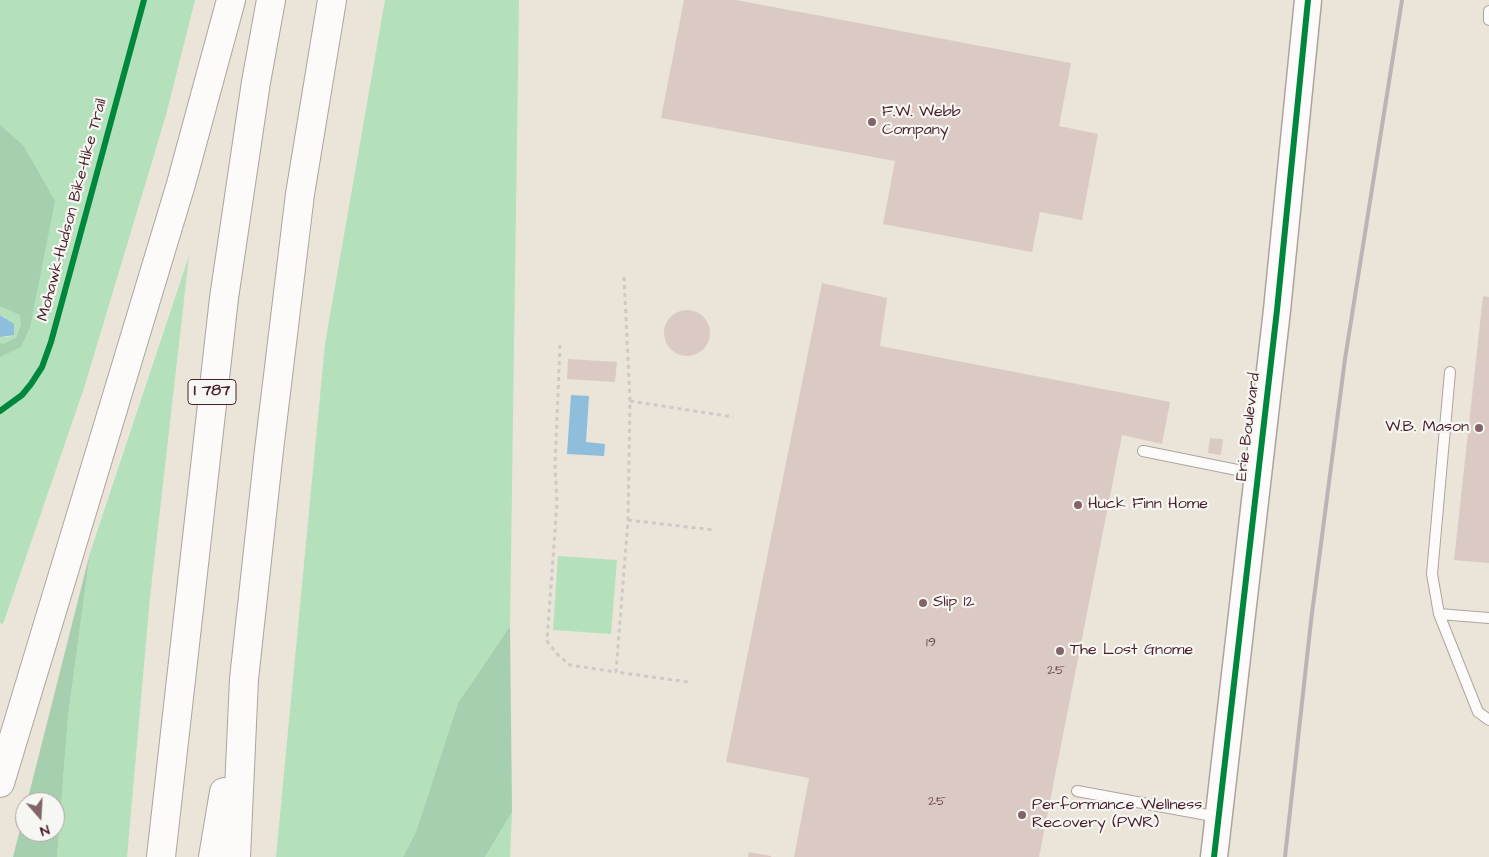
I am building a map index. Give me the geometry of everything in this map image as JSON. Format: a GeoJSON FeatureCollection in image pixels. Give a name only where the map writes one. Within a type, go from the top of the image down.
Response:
{"type":"FeatureCollection","features":[{"type":"Feature","properties":{"kind":"highway"},"geometry":{"type":"LineString","coordinates":[[0,783],[176,202],[231,0]]}},
{"type":"Feature","properties":{"kind":"highway","name":"I 787"},"geometry":{"type":"LineString","coordinates":[[160,857],[220,328],[256,82],[271,0]]}},
{"type":"Feature","properties":{"kind":"highway"},"geometry":{"type":"LineString","coordinates":[[213,857],[244,679],[289,279],[313,110],[332,0]]}},
{"type":"Feature","properties":{"kind":"highway"},"geometry":{"type":"LineString","coordinates":[[236,857],[244,679]]}},
{"type":"Feature","properties":{"kind":"street","name":"Erie Boulevard"},"geometry":{"type":"LineString","coordinates":[[1214,857],[1258,474],[1308,0]]}},
{"type":"Feature","properties":{"kind":"lane"},"geometry":{"type":"LineString","coordinates":[[1489,11],[1489,20]]}},
{"type":"Feature","properties":{"kind":"lane"},"geometry":{"type":"LineString","coordinates":[[1450,372],[1432,574],[1439,614],[1478,712],[1489,720]]}},
{"type":"Feature","properties":{"kind":"lane"},"geometry":{"type":"LineString","coordinates":[[1143,451],[1258,474]]}},
{"type":"Feature","properties":{"kind":"lane"},"geometry":{"type":"LineString","coordinates":[[1439,614],[1489,618]]}},
{"type":"Feature","properties":{"kind":"lane"},"geometry":{"type":"LineString","coordinates":[[1077,791],[1218,817]]}},
{"type":"Feature","properties":{"kind":"path"},"geometry":{"type":"LineString","coordinates":[[616,672],[628,520],[630,401],[624,277]]}},
{"type":"Feature","properties":{"kind":"path"},"geometry":{"type":"LineString","coordinates":[[560,345],[555,466],[558,503],[547,641],[558,655],[570,665],[688,682]]}},
{"type":"Feature","properties":{"kind":"path"},"geometry":{"type":"LineString","coordinates":[[630,401],[733,417]]}},
{"type":"Feature","properties":{"kind":"path"},"geometry":{"type":"LineString","coordinates":[[628,520],[714,530]]}},
{"type":"Feature","properties":{"kind":"green space"},"geometry":{"type":"Polygon","coordinates":[[[0,0],[195,0],[166,115],[84,388],[3,624],[0,623],[0,337],[9,337],[5,317],[0,315],[0,0]]]}},
{"type":"Feature","properties":{"kind":"green space"},"geometry":{"type":"Polygon","coordinates":[[[385,0],[519,0],[510,626],[458,703],[416,832],[403,857],[276,857],[325,344],[385,0]]]}},
{"type":"Feature","properties":{"kind":"green space"},"geometry":{"type":"Polygon","coordinates":[[[0,125],[23,145],[55,201],[30,327],[21,347],[0,357],[0,343],[3,344],[16,338],[21,325],[20,315],[0,306],[0,125]]]}},
{"type":"Feature","properties":{"kind":"green space"},"geometry":{"type":"Polygon","coordinates":[[[189,256],[150,597],[127,857],[57,857],[58,842],[65,842],[65,792],[62,792],[68,717],[90,553],[189,256]]]}},
{"type":"Feature","properties":{"kind":"green space"},"geometry":{"type":"Polygon","coordinates":[[[90,553],[68,717],[62,792],[30,792],[90,553]]]}},
{"type":"Feature","properties":{"kind":"green space"},"geometry":{"type":"Polygon","coordinates":[[[558,556],[617,560],[611,634],[553,630],[558,556]]]}},
{"type":"Feature","properties":{"kind":"green space"},"geometry":{"type":"Polygon","coordinates":[[[510,626],[512,812],[485,857],[403,857],[416,832],[458,703],[510,626]]]}},
{"type":"Feature","properties":{"kind":"green space"},"geometry":{"type":"Polygon","coordinates":[[[512,812],[510,857],[485,857],[512,812]]]}},
{"type":"Feature","properties":{"kind":"green space"},"geometry":{"type":"Polygon","coordinates":[[[17,842],[58,842],[57,857],[13,857],[17,842]]]}},
{"type":"Feature","properties":{"kind":"water"},"geometry":{"type":"Polygon","coordinates":[[[0,315],[14,324],[14,335],[0,337],[0,315]]]}},
{"type":"Feature","properties":{"kind":"water"},"geometry":{"type":"Polygon","coordinates":[[[571,395],[589,396],[586,442],[605,444],[604,456],[567,454],[571,395]]]}},
{"type":"Feature","properties":{"kind":"building","name":"F.W. Webb Company"},"geometry":{"type":"Polygon","coordinates":[[[684,0],[736,0],[1071,63],[1059,126],[1098,134],[1082,220],[1040,212],[1032,252],[883,224],[895,161],[661,118],[684,0]]]}},
{"type":"Feature","properties":{"kind":"building","name":"Slip 12"},"geometry":{"type":"Polygon","coordinates":[[[822,283],[887,298],[880,346],[1170,402],[1162,444],[1122,435],[1039,857],[794,857],[809,778],[726,762],[822,283]]]}},
{"type":"Feature","properties":{"kind":"building","name":"W.B. Mason"},"geometry":{"type":"Polygon","coordinates":[[[1483,296],[1489,297],[1489,563],[1454,560],[1483,296]]]}},
{"type":"Feature","properties":{"kind":"building"},"geometry":{"type":"Polygon","coordinates":[[[692,310],[696,311],[706,320],[709,324],[709,342],[700,352],[692,356],[682,356],[674,352],[665,342],[664,328],[668,320],[678,311],[692,310]]]}},
{"type":"Feature","properties":{"kind":"building"},"geometry":{"type":"Polygon","coordinates":[[[568,359],[617,362],[615,382],[567,379],[568,359]]]}},
{"type":"Feature","properties":{"kind":"building"},"geometry":{"type":"Polygon","coordinates":[[[1210,438],[1223,439],[1221,455],[1208,453],[1210,438]]]}},
{"type":"Feature","properties":{"kind":"building"},"geometry":{"type":"Polygon","coordinates":[[[749,852],[771,856],[771,857],[748,857],[749,852]]]}},
{"type":"Feature","properties":{"kind":"railway"},"geometry":{"type":"LineString","coordinates":[[1285,857],[1311,621],[1345,359],[1402,0]]}},
{"type":"Feature","properties":{"kind":"cycle path","name":"Mohawk-Hudson Bike-Hike Trail"},"geometry":{"type":"LineString","coordinates":[[0,411],[22,395],[31,384],[42,367],[51,342],[144,0]]}},
{"type":"Feature","properties":{"kind":"cycle path"},"geometry":{"type":"LineString","coordinates":[[1214,857],[1277,310],[1308,0]]}},
{"type":"Feature","properties":{"kind":"place","name":"F.W. Webb Company"},"geometry":{"type":"Point","coordinates":[872,122]}},
{"type":"Feature","properties":{"kind":"place","name":"W.B. Mason"},"geometry":{"type":"Point","coordinates":[1479,428]}},
{"type":"Feature","properties":{"kind":"place","name":"Huck Finn Home"},"geometry":{"type":"Point","coordinates":[1078,505]}},
{"type":"Feature","properties":{"kind":"place","name":"Slip 12"},"geometry":{"type":"Point","coordinates":[923,603]}},
{"type":"Feature","properties":{"kind":"place","name":"The Lost Gnome"},"geometry":{"type":"Point","coordinates":[1060,651]}},
{"type":"Feature","properties":{"kind":"place","name":"Performance Wellness Recovery (PWR)"},"geometry":{"type":"Point","coordinates":[1022,815]}}]}
